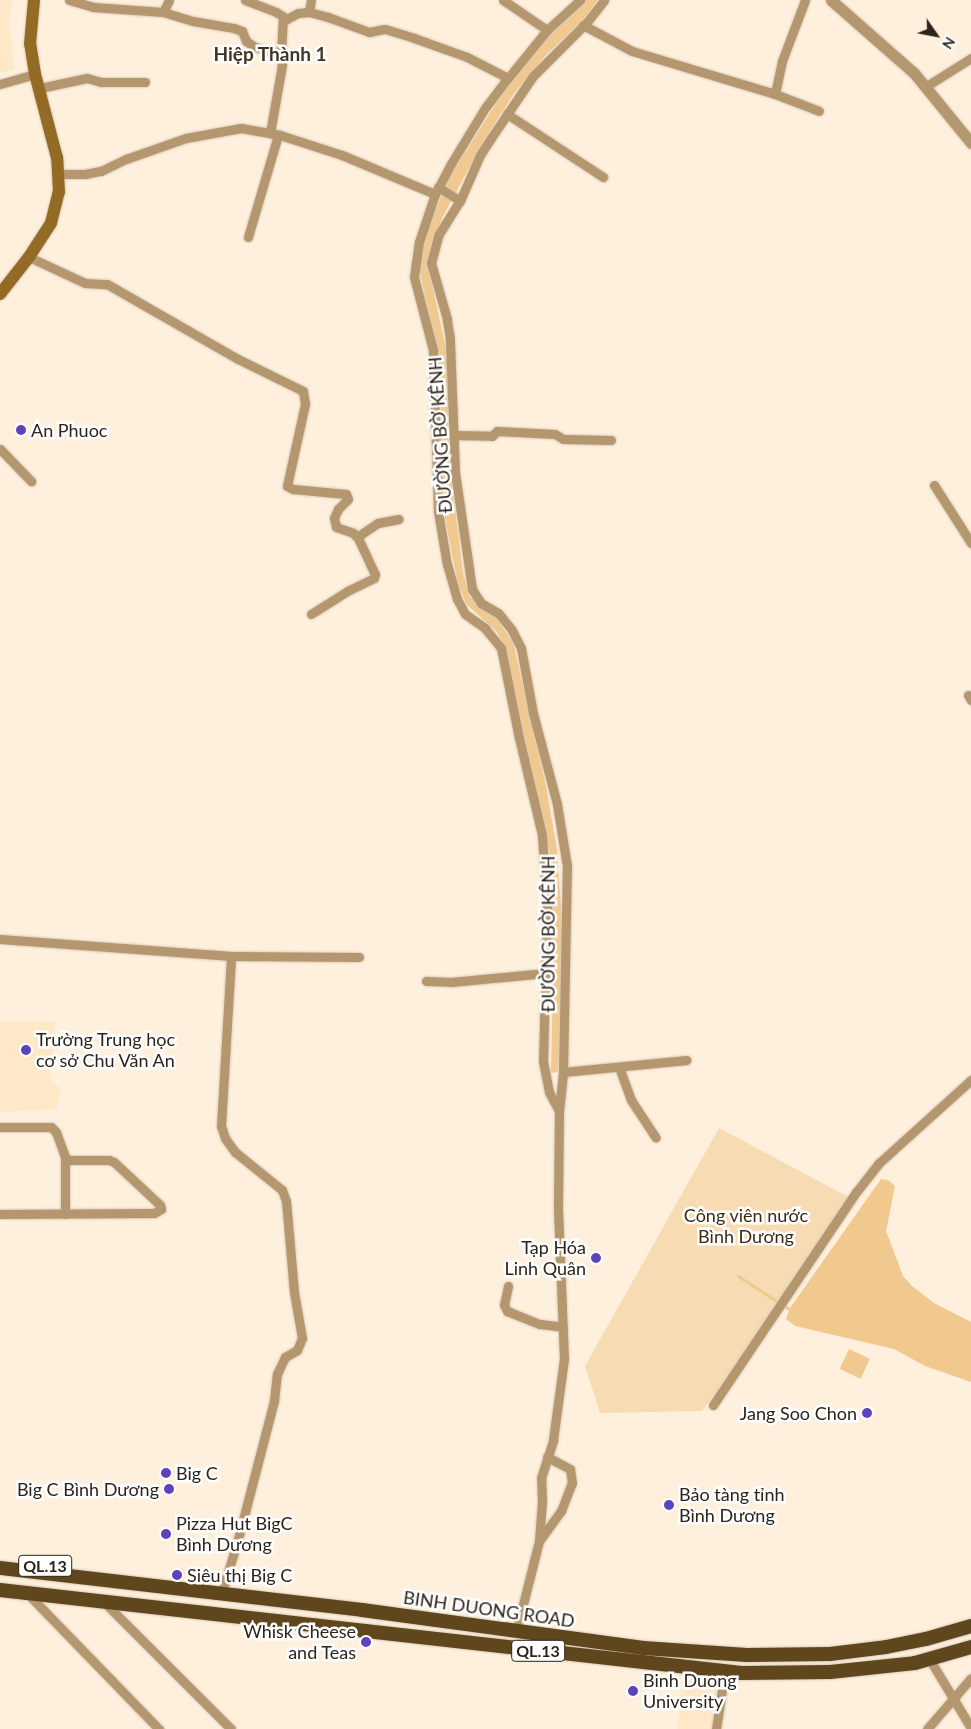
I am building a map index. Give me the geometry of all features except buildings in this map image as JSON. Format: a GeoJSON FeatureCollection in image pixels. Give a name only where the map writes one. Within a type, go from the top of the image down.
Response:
{"type":"FeatureCollection","features":[{"type":"Feature","properties":{"kind":"highway","name":"QL.13"},"geometry":{"type":"LineString","coordinates":[[0,1560],[78,1570],[86,1578]]}},
{"type":"Feature","properties":{"kind":"highway","name":"BINH DUONG ROAD"},"geometry":{"type":"LineString","coordinates":[[0,1568],[362,1610],[643,1648],[747,1655],[830,1654],[926,1639],[971,1626]]}},
{"type":"Feature","properties":{"kind":"highway","name":"BINH DUONG ROAD"},"geometry":{"type":"LineString","coordinates":[[0,1590],[725,1671],[830,1672],[915,1663],[971,1647]]}},
{"type":"Feature","properties":{"kind":"highway"},"geometry":{"type":"LineString","coordinates":[[926,1639],[930,1660]]}},
{"type":"Feature","properties":{"kind":"main road"},"geometry":{"type":"LineString","coordinates":[[0,294],[29,257],[50,223],[59,192],[58,158],[35,74],[30,44],[34,0]]}},
{"type":"Feature","properties":{"kind":"street"},"geometry":{"type":"LineString","coordinates":[[69,0],[93,7],[113,5],[163,12],[193,21],[234,28],[242,31],[246,41],[255,47],[281,54]]}},
{"type":"Feature","properties":{"kind":"street"},"geometry":{"type":"LineString","coordinates":[[163,12],[170,0]]}},
{"type":"Feature","properties":{"kind":"street"},"geometry":{"type":"LineString","coordinates":[[245,0],[276,12],[287,19]]}},
{"type":"Feature","properties":{"kind":"street"},"geometry":{"type":"LineString","coordinates":[[309,12],[311,0]]}},
{"type":"Feature","properties":{"kind":"street"},"geometry":{"type":"LineString","coordinates":[[503,0],[547,30]]}},
{"type":"Feature","properties":{"kind":"street"},"geometry":{"type":"LineString","coordinates":[[559,1112],[549,1092],[543,1062],[547,909],[542,835],[518,738],[501,648],[485,628],[465,614],[457,599],[447,565],[438,512],[433,350],[414,276],[419,242],[438,190],[485,108],[547,30],[580,0]]}},
{"type":"Feature","properties":{"kind":"street","name":"ĐƯỜNG BỜ KÊNH"},"geometry":{"type":"LineString","coordinates":[[539,1541],[541,1478],[553,1440],[564,1359],[558,1207],[559,1112],[563,1072],[567,866],[556,804],[533,713],[520,648],[512,630],[498,613],[481,603],[472,589],[455,472],[450,339],[447,319],[431,263],[439,234],[480,155],[533,76],[583,25],[604,0]]}},
{"type":"Feature","properties":{"kind":"street"},"geometry":{"type":"LineString","coordinates":[[775,94],[782,61],[806,0]]}},
{"type":"Feature","properties":{"kind":"street"},"geometry":{"type":"LineString","coordinates":[[831,0],[914,73],[971,143]]}},
{"type":"Feature","properties":{"kind":"street"},"geometry":{"type":"LineString","coordinates":[[248,237],[274,134],[282,64],[283,21],[298,13],[309,12],[369,32],[385,29],[467,57],[508,78]]}},
{"type":"Feature","properties":{"kind":"street"},"geometry":{"type":"LineString","coordinates":[[583,25],[612,41],[662,61],[775,94],[819,111]]}},
{"type":"Feature","properties":{"kind":"street"},"geometry":{"type":"LineString","coordinates":[[925,87],[971,58]]}},
{"type":"Feature","properties":{"kind":"street"},"geometry":{"type":"LineString","coordinates":[[0,84],[35,74]]}},
{"type":"Feature","properties":{"kind":"street"},"geometry":{"type":"LineString","coordinates":[[40,88],[87,78],[101,82],[145,82]]}},
{"type":"Feature","properties":{"kind":"street"},"geometry":{"type":"LineString","coordinates":[[507,114],[603,177]]}},
{"type":"Feature","properties":{"kind":"street"},"geometry":{"type":"LineString","coordinates":[[59,174],[85,174],[101,170],[186,138],[241,128],[274,134],[342,156],[458,199]]}},
{"type":"Feature","properties":{"kind":"street"},"geometry":{"type":"LineString","coordinates":[[29,257],[85,282],[107,284],[238,359],[302,391],[305,404],[287,486],[293,490],[346,494],[348,499],[338,509],[334,518],[336,527],[353,533],[357,537],[375,574],[374,578],[349,590],[311,614]]}},
{"type":"Feature","properties":{"kind":"street"},"geometry":{"type":"LineString","coordinates":[[453,435],[492,436],[497,431],[555,434],[564,439],[611,440]]}},
{"type":"Feature","properties":{"kind":"street"},"geometry":{"type":"LineString","coordinates":[[0,449],[31,481]]}},
{"type":"Feature","properties":{"kind":"street"},"geometry":{"type":"LineString","coordinates":[[934,485],[971,543]]}},
{"type":"Feature","properties":{"kind":"street"},"geometry":{"type":"LineString","coordinates":[[357,537],[378,523],[399,519]]}},
{"type":"Feature","properties":{"kind":"street"},"geometry":{"type":"LineString","coordinates":[[0,939],[231,956],[359,957]]}},
{"type":"Feature","properties":{"kind":"street"},"geometry":{"type":"LineString","coordinates":[[221,1595],[238,1539],[274,1401],[277,1374],[285,1357],[296,1350],[302,1338],[282,1190],[235,1152],[225,1138],[221,1126],[231,956]]}},
{"type":"Feature","properties":{"kind":"street"},"geometry":{"type":"LineString","coordinates":[[426,981],[451,982],[546,973]]}},
{"type":"Feature","properties":{"kind":"street"},"geometry":{"type":"LineString","coordinates":[[563,1072],[686,1060]]}},
{"type":"Feature","properties":{"kind":"street"},"geometry":{"type":"LineString","coordinates":[[619,1067],[631,1100],[656,1138]]}},
{"type":"Feature","properties":{"kind":"street"},"geometry":{"type":"LineString","coordinates":[[713,1405],[857,1191],[879,1163],[971,1080]]}},
{"type":"Feature","properties":{"kind":"street"},"geometry":{"type":"LineString","coordinates":[[0,1127],[51,1127],[56,1132],[65,1157],[65,1214]]}},
{"type":"Feature","properties":{"kind":"street"},"geometry":{"type":"LineString","coordinates":[[0,1214],[154,1213],[161,1209],[160,1205],[114,1162],[109,1160],[68,1160],[65,1157]]}},
{"type":"Feature","properties":{"kind":"street"},"geometry":{"type":"LineString","coordinates":[[508,1286],[504,1304],[507,1311],[540,1324],[563,1327]]}},
{"type":"Feature","properties":{"kind":"street"},"geometry":{"type":"LineString","coordinates":[[516,1632],[539,1541],[561,1511],[572,1483],[570,1469],[547,1457]]}},
{"type":"Feature","properties":{"kind":"street"},"geometry":{"type":"LineString","coordinates":[[27,1593],[159,1729]]}},
{"type":"Feature","properties":{"kind":"street"},"geometry":{"type":"LineString","coordinates":[[105,1602],[231,1729]]}},
{"type":"Feature","properties":{"kind":"street"},"geometry":{"type":"LineString","coordinates":[[930,1660],[971,1728]]}},
{"type":"Feature","properties":{"kind":"street"},"geometry":{"type":"LineString","coordinates":[[716,1729],[725,1671]]}},
{"type":"Feature","properties":{"kind":"street"},"geometry":{"type":"LineString","coordinates":[[927,1729],[971,1678]]}},
{"type":"Feature","properties":{"kind":"shaded area"},"geometry":{"type":"Polygon","coordinates":[[[0,0],[13,0],[9,17],[14,70],[0,73],[0,0]]]}},
{"type":"Feature","properties":{"kind":"shaded area"},"geometry":{"type":"Polygon","coordinates":[[[586,0],[598,0],[583,20],[545,56],[513,95],[483,142],[442,218],[430,254],[429,270],[447,354],[449,460],[463,573],[470,597],[494,615],[513,642],[546,786],[557,849],[562,923],[561,1029],[558,1072],[551,1073],[553,980],[549,850],[504,645],[496,631],[466,604],[458,584],[442,503],[440,384],[437,349],[419,269],[425,236],[448,179],[509,83],[557,26],[567,20],[586,0]]]}},
{"type":"Feature","properties":{"kind":"shaded area","name":"Trường Trung học cơ sở Chu Văn An"},"geometry":{"type":"Polygon","coordinates":[[[0,1021],[55,1021],[50,1080],[61,1090],[57,1109],[0,1112],[0,1021]]]}},
{"type":"Feature","properties":{"kind":"shaded area"},"geometry":{"type":"Polygon","coordinates":[[[881,1179],[888,1180],[895,1186],[886,1231],[903,1276],[912,1286],[934,1303],[971,1322],[971,1382],[925,1366],[894,1349],[795,1326],[786,1319],[790,1308],[881,1179]]]}},
{"type":"Feature","properties":{"kind":"shaded area"},"geometry":{"type":"Polygon","coordinates":[[[849,1349],[870,1359],[861,1379],[840,1369],[849,1349]]]}},
{"type":"Feature","properties":{"kind":"shaded area"},"geometry":{"type":"Polygon","coordinates":[[[682,1678],[718,1681],[714,1729],[678,1729],[682,1678]]]}},
{"type":"Feature","properties":{"kind":"green space","name":"Công viên nước Bình Dương"},"geometry":{"type":"Polygon","coordinates":[[[719,1128],[854,1200],[702,1411],[600,1413],[585,1366],[719,1128]]]}},
{"type":"Feature","properties":{"kind":"waterway"},"geometry":{"type":"LineString","coordinates":[[738,1276],[792,1311]]}},
{"type":"Feature","properties":{"kind":"place","name":"An Phuoc"},"geometry":{"type":"Point","coordinates":[21,430]}},
{"type":"Feature","properties":{"kind":"place","name":"Trường Trung học cơ sở Chu Văn An"},"geometry":{"type":"Point","coordinates":[26,1050]}},
{"type":"Feature","properties":{"kind":"place","name":"Tạp Hóa Linh Quân"},"geometry":{"type":"Point","coordinates":[596,1258]}},
{"type":"Feature","properties":{"kind":"place","name":"Jang Soo Chon"},"geometry":{"type":"Point","coordinates":[867,1413]}},
{"type":"Feature","properties":{"kind":"place","name":"Big C"},"geometry":{"type":"Point","coordinates":[166,1473]}},
{"type":"Feature","properties":{"kind":"place","name":"Big C Bình Dương"},"geometry":{"type":"Point","coordinates":[169,1489]}},
{"type":"Feature","properties":{"kind":"place","name":"Bảo tàng tỉnh Bình Dương"},"geometry":{"type":"Point","coordinates":[669,1505]}},
{"type":"Feature","properties":{"kind":"place","name":"Pizza Hut BigC Bình Dương"},"geometry":{"type":"Point","coordinates":[166,1534]}},
{"type":"Feature","properties":{"kind":"place","name":"Siêu thị Big C"},"geometry":{"type":"Point","coordinates":[177,1575]}},
{"type":"Feature","properties":{"kind":"place","name":"Whisk Cheese and Teas"},"geometry":{"type":"Point","coordinates":[366,1642]}},
{"type":"Feature","properties":{"kind":"place","name":"Binh Duong University"},"geometry":{"type":"Point","coordinates":[633,1691]}},
{"type":"Feature","properties":{"kind":"district","name":"Hiệp Thành 1"},"geometry":{"type":"Point","coordinates":[270,54]}}]}
